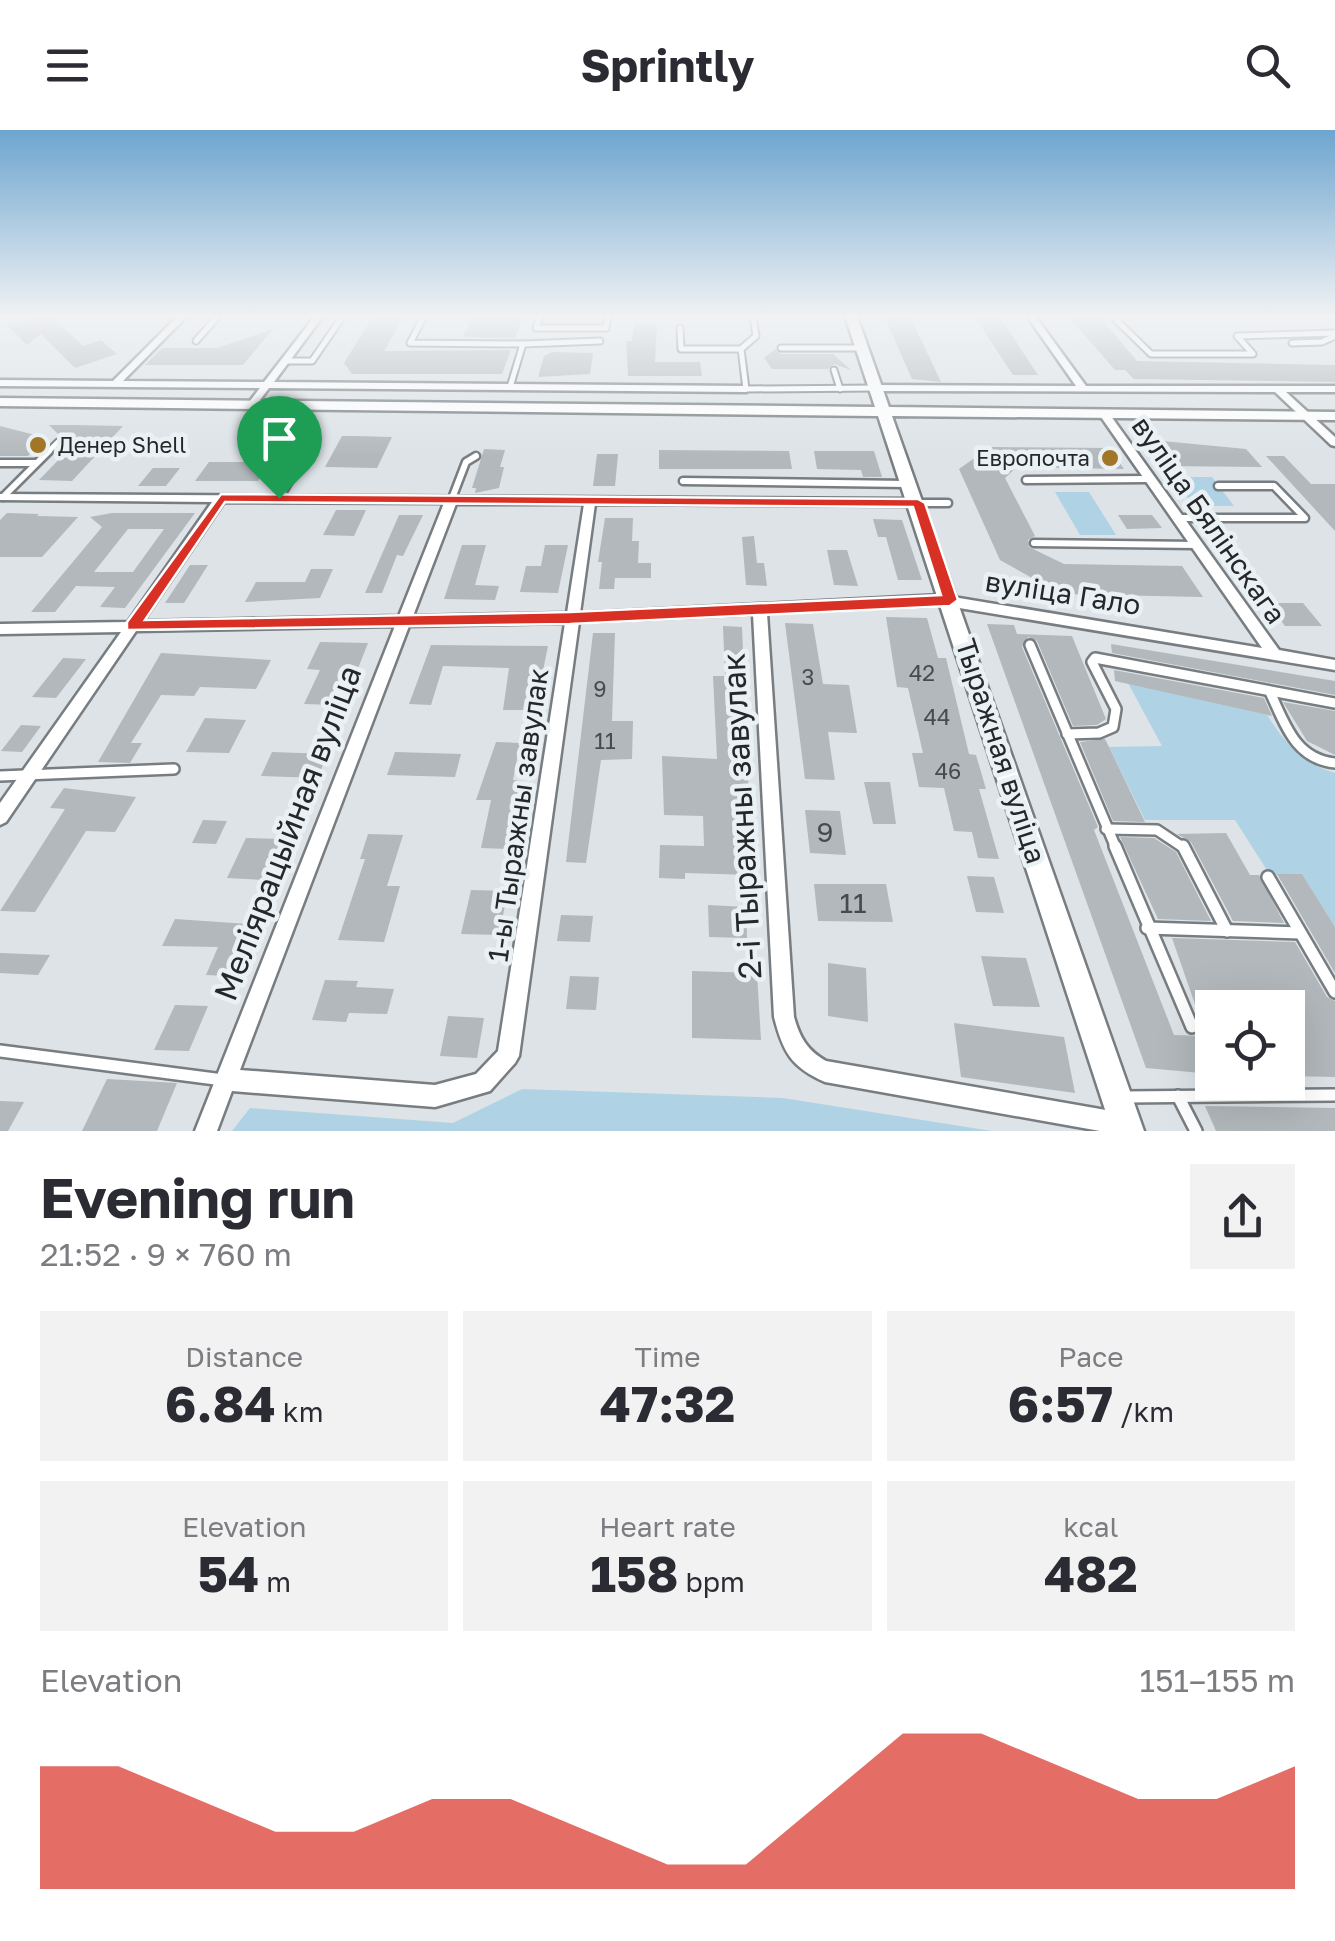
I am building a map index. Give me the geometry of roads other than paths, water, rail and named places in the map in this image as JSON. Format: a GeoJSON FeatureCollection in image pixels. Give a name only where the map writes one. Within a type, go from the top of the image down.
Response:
{"type":"FeatureCollection","features":[{"type":"Feature","properties":{"kind":"main road","name":"Тыражная вуліца"},"geometry":{"type":"LineString","coordinates":[[869,363],[1126,1128]]}},
{"type":"Feature","properties":{"kind":"main road"},"geometry":{"type":"LineString","coordinates":[[0,402],[1335,416]]}},
{"type":"Feature","properties":{"kind":"street"},"geometry":{"type":"LineString","coordinates":[[114,384],[136,363]]}},
{"type":"Feature","properties":{"kind":"street"},"geometry":{"type":"LineString","coordinates":[[250,406],[284,363]]}},
{"type":"Feature","properties":{"kind":"street"},"geometry":{"type":"LineString","coordinates":[[1065,363],[1083,388]]}},
{"type":"Feature","properties":{"kind":"street"},"geometry":{"type":"LineString","coordinates":[[0,383],[746,389]]}},
{"type":"Feature","properties":{"kind":"street"},"geometry":{"type":"LineString","coordinates":[[878,388],[1335,389]]}},
{"type":"Feature","properties":{"kind":"street"},"geometry":{"type":"LineString","coordinates":[[1278,390],[1335,443]]}},
{"type":"Feature","properties":{"kind":"street","name":"вуліца Бялінскага"},"geometry":{"type":"LineString","coordinates":[[1104,414],[1274,654]]}},
{"type":"Feature","properties":{"kind":"street"},"geometry":{"type":"LineString","coordinates":[[1,498],[918,503]]}},
{"type":"Feature","properties":{"kind":"street"},"geometry":{"type":"LineString","coordinates":[[0,816],[221,498]]}},
{"type":"Feature","properties":{"kind":"street","name":"Меліярацыйная вуліца"},"geometry":{"type":"LineString","coordinates":[[206,1131],[451,500]]}},
{"type":"Feature","properties":{"kind":"street","name":"1-ы Тыражны завулак"},"geometry":{"type":"LineString","coordinates":[[225,1080],[435,1096],[461,1092],[499,1070],[508,1056],[590,500]]}},
{"type":"Feature","properties":{"kind":"street","name":"вуліца Гало"},"geometry":{"type":"LineString","coordinates":[[0,629],[570,618],[950,600],[1335,664]]}},
{"type":"Feature","properties":{"kind":"street","name":"2-і Тыражны завулак"},"geometry":{"type":"LineString","coordinates":[[760,610],[784,1017],[792,1048],[805,1064],[825,1072],[1126,1128]]}},
{"type":"Feature","properties":{"kind":"lane"},"geometry":{"type":"LineString","coordinates":[[510,387],[517,363]]}},
{"type":"Feature","properties":{"kind":"lane"},"geometry":{"type":"LineString","coordinates":[[742,363],[746,389],[878,388]]}},
{"type":"Feature","properties":{"kind":"lane"},"geometry":{"type":"LineString","coordinates":[[834,370],[840,388]]}},
{"type":"Feature","properties":{"kind":"lane"},"geometry":{"type":"LineString","coordinates":[[1,498],[58,442]]}},
{"type":"Feature","properties":{"kind":"lane"},"geometry":{"type":"LineString","coordinates":[[279,498],[307,452]]}},
{"type":"Feature","properties":{"kind":"lane"},"geometry":{"type":"LineString","coordinates":[[451,500],[466,462],[476,456]]}},
{"type":"Feature","properties":{"kind":"lane"},"geometry":{"type":"LineString","coordinates":[[0,462],[36,463]]}},
{"type":"Feature","properties":{"kind":"lane"},"geometry":{"type":"LineString","coordinates":[[1026,480],[1117,475],[1148,478]]}},
{"type":"Feature","properties":{"kind":"lane"},"geometry":{"type":"LineString","coordinates":[[683,482],[905,477]]}},
{"type":"Feature","properties":{"kind":"lane"},"geometry":{"type":"LineString","coordinates":[[1176,518],[1304,518],[1274,486],[1218,486]]}},
{"type":"Feature","properties":{"kind":"lane"},"geometry":{"type":"LineString","coordinates":[[918,503],[948,503]]}},
{"type":"Feature","properties":{"kind":"lane"},"geometry":{"type":"LineString","coordinates":[[1034,543],[1196,544]]}},
{"type":"Feature","properties":{"kind":"lane"},"geometry":{"type":"LineString","coordinates":[[1030,644],[1192,1027]]}},
{"type":"Feature","properties":{"kind":"lane"},"geometry":{"type":"LineString","coordinates":[[1066,734],[1099,733],[1113,727],[1116,709],[1095,675],[1095,658],[1335,703]]}},
{"type":"Feature","properties":{"kind":"lane"},"geometry":{"type":"LineString","coordinates":[[1270,692],[1298,748],[1321,763],[1335,763]]}},
{"type":"Feature","properties":{"kind":"lane"},"geometry":{"type":"LineString","coordinates":[[0,776],[174,770]]}},
{"type":"Feature","properties":{"kind":"lane"},"geometry":{"type":"LineString","coordinates":[[1106,829],[1156,830],[1183,846],[1227,930]]}},
{"type":"Feature","properties":{"kind":"lane"},"geometry":{"type":"LineString","coordinates":[[1268,877],[1335,992]]}},
{"type":"Feature","properties":{"kind":"lane"},"geometry":{"type":"LineString","coordinates":[[1147,928],[1300,933]]}},
{"type":"Feature","properties":{"kind":"lane"},"geometry":{"type":"LineString","coordinates":[[0,1050],[225,1080]]}},
{"type":"Feature","properties":{"kind":"lane"},"geometry":{"type":"LineString","coordinates":[[1116,1096],[1335,1095]]}},
{"type":"Feature","properties":{"kind":"lane"},"geometry":{"type":"LineString","coordinates":[[1178,1096],[1196,1131]]}},
{"type":"Feature","properties":{"kind":"place","name":"Денер Shell"},"geometry":{"type":"Point","coordinates":[38,445]}},
{"type":"Feature","properties":{"kind":"place","name":"Европочта"},"geometry":{"type":"Point","coordinates":[1110,458]}}]}
